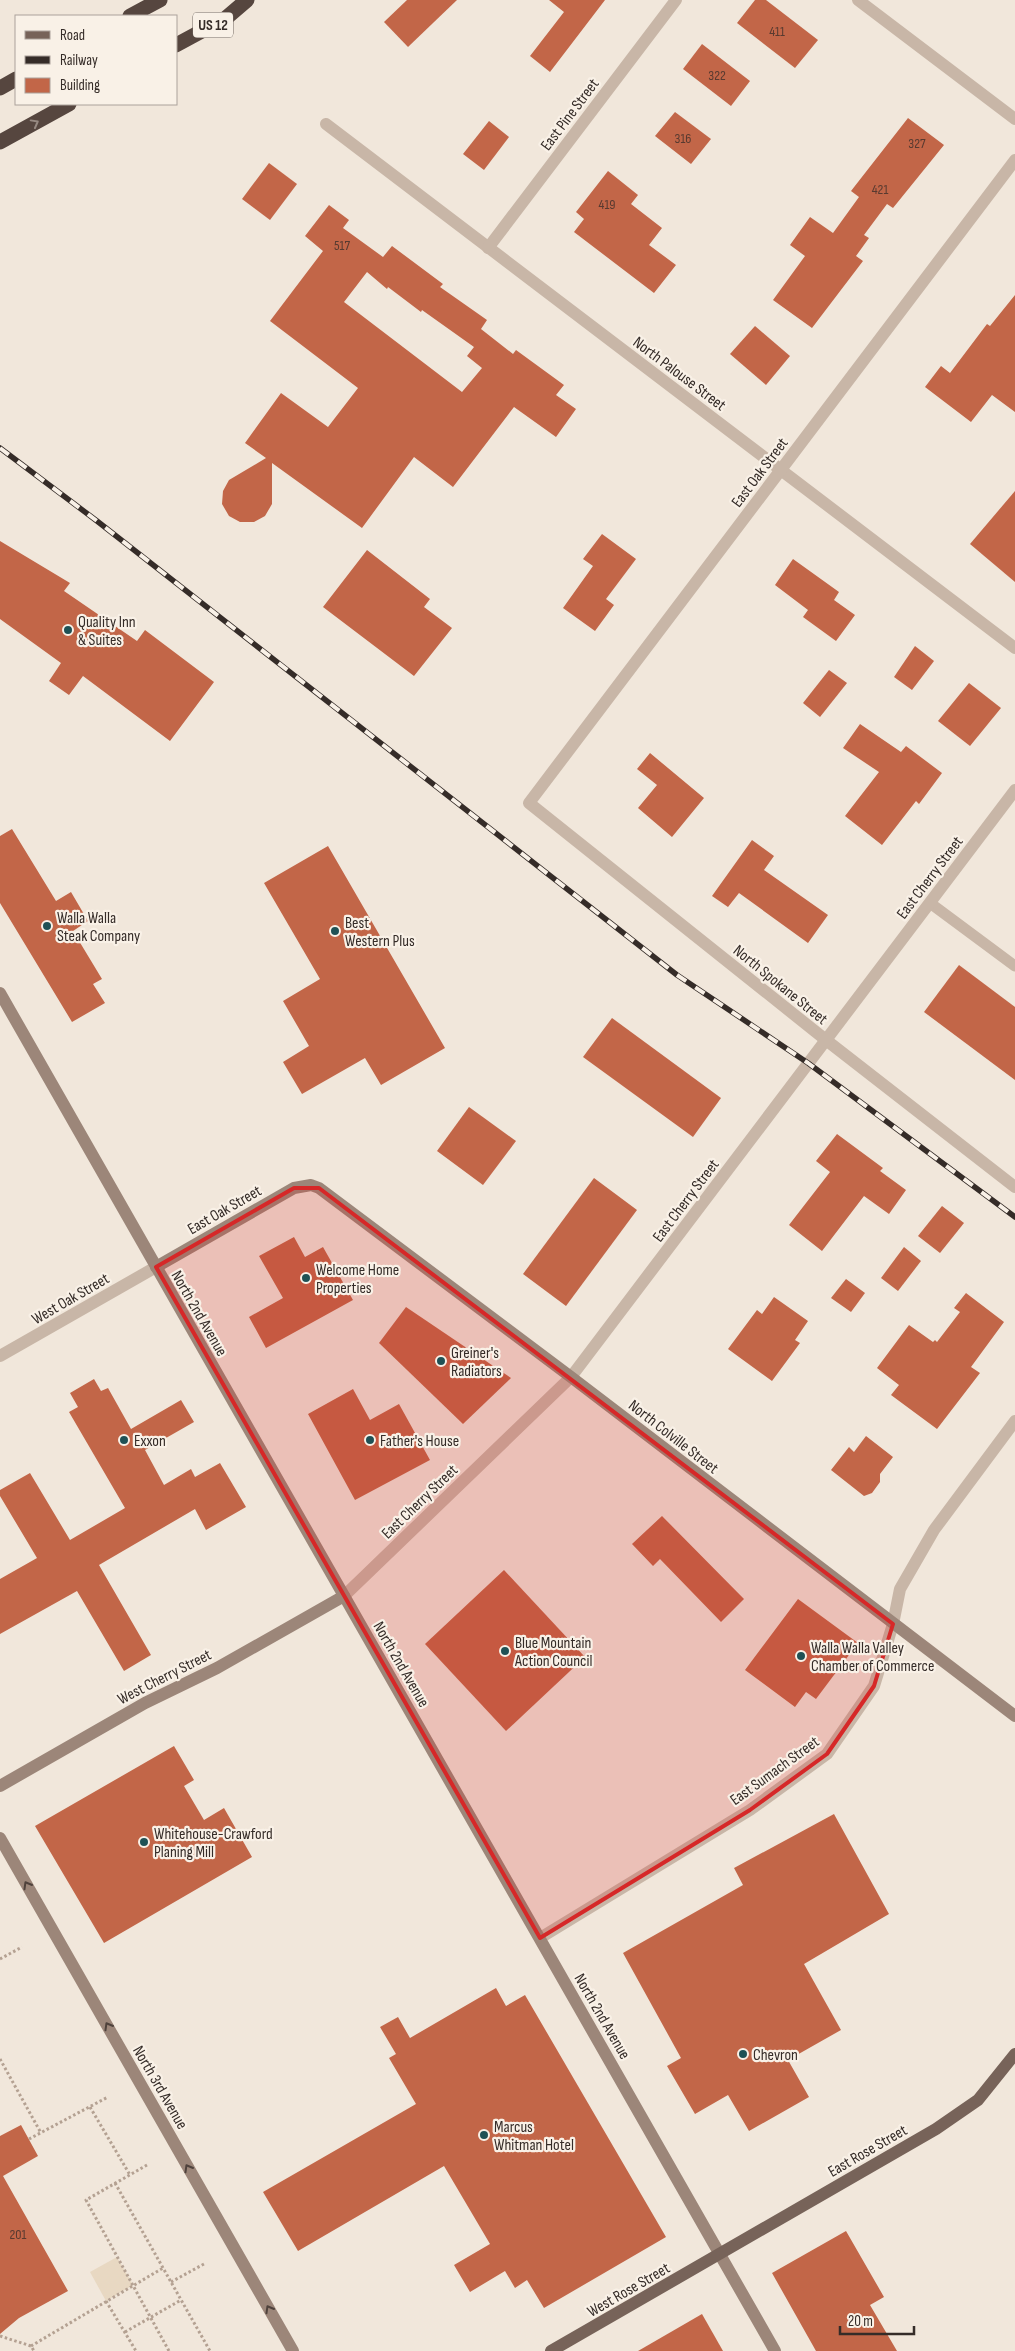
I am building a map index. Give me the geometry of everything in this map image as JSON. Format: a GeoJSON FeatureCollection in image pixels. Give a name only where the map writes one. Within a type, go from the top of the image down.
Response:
{"type":"FeatureCollection","features":[{"type":"Feature","properties":{"kind":"highway"},"geometry":{"type":"LineString","coordinates":[[132,15],[160,0]]}},
{"type":"Feature","properties":{"kind":"highway","name":"US 12"},"geometry":{"type":"LineString","coordinates":[[178,44],[226,18],[247,0]]}},
{"type":"Feature","properties":{"kind":"highway"},"geometry":{"type":"LineString","coordinates":[[0,88],[15,80]]}},
{"type":"Feature","properties":{"kind":"highway"},"geometry":{"type":"LineString","coordinates":[[0,142],[67,105]]}},
{"type":"Feature","properties":{"kind":"main road","name":"East Rose Street"},"geometry":{"type":"LineString","coordinates":[[720,2255],[936,2129],[978,2100],[1015,2054]]}},
{"type":"Feature","properties":{"kind":"main road","name":"West Rose Street"},"geometry":{"type":"LineString","coordinates":[[551,2351],[720,2255]]}},
{"type":"Feature","properties":{"kind":"street","name":"East Pine Street"},"geometry":{"type":"LineString","coordinates":[[488,248],[676,0]]}},
{"type":"Feature","properties":{"kind":"street"},"geometry":{"type":"LineString","coordinates":[[858,0],[1015,119]]}},
{"type":"Feature","properties":{"kind":"street","name":"North Palouse Street"},"geometry":{"type":"LineString","coordinates":[[326,124],[1015,648]]}},
{"type":"Feature","properties":{"kind":"street","name":"East Oak Street"},"geometry":{"type":"LineString","coordinates":[[529,803],[1015,160]]}},
{"type":"Feature","properties":{"kind":"street","name":"East Cherry Street"},"geometry":{"type":"LineString","coordinates":[[344,1596],[571,1377],[1015,790]]}},
{"type":"Feature","properties":{"kind":"street","name":"North Spokane Street"},"geometry":{"type":"LineString","coordinates":[[529,803],[826,1040],[1015,1187]]}},
{"type":"Feature","properties":{"kind":"street","name":"North 2nd Avenue"},"geometry":{"type":"LineString","coordinates":[[0,993],[776,2351]]}},
{"type":"Feature","properties":{"kind":"street","name":"East Oak Street"},"geometry":{"type":"LineString","coordinates":[[156,1267],[294,1188],[312,1185]]}},
{"type":"Feature","properties":{"kind":"street","name":"North Colville Street"},"geometry":{"type":"LineString","coordinates":[[312,1185],[326,1191],[1015,1716]]}},
{"type":"Feature","properties":{"kind":"street","name":"West Oak Street"},"geometry":{"type":"LineString","coordinates":[[0,1356],[156,1267]]}},
{"type":"Feature","properties":{"kind":"street","name":"East Sumach Street"},"geometry":{"type":"LineString","coordinates":[[540,1938],[750,1810],[828,1754],[874,1686],[893,1624],[900,1589],[934,1530],[1015,1421]]}},
{"type":"Feature","properties":{"kind":"street","name":"West Cherry Street"},"geometry":{"type":"LineString","coordinates":[[0,1786],[145,1703],[225,1664],[344,1596]]}},
{"type":"Feature","properties":{"kind":"street","name":"North 3rd Avenue"},"geometry":{"type":"LineString","coordinates":[[0,1838],[293,2351]]}},
{"type":"Feature","properties":{"kind":"lane"},"geometry":{"type":"LineString","coordinates":[[930,903],[1015,966]]}},
{"type":"Feature","properties":{"kind":"path"},"geometry":{"type":"LineString","coordinates":[[0,1959],[22,1947]]}},
{"type":"Feature","properties":{"kind":"path"},"geometry":{"type":"LineString","coordinates":[[0,2059],[41,2133]]}},
{"type":"Feature","properties":{"kind":"path"},"geometry":{"type":"LineString","coordinates":[[29,2139],[108,2097]]}},
{"type":"Feature","properties":{"kind":"path"},"geometry":{"type":"LineString","coordinates":[[90,2107],[130,2174]]}},
{"type":"Feature","properties":{"kind":"path"},"geometry":{"type":"LineString","coordinates":[[147,2165],[86,2200],[169,2351]]}},
{"type":"Feature","properties":{"kind":"path"},"geometry":{"type":"LineString","coordinates":[[115,2183],[210,2351]]}},
{"type":"Feature","properties":{"kind":"path"},"geometry":{"type":"LineString","coordinates":[[170,2282],[204,2264]]}},
{"type":"Feature","properties":{"kind":"path"},"geometry":{"type":"LineString","coordinates":[[31,2346],[163,2268]]}},
{"type":"Feature","properties":{"kind":"path"},"geometry":{"type":"LineString","coordinates":[[125,2332],[181,2300]]}},
{"type":"Feature","properties":{"kind":"path"},"geometry":{"type":"LineString","coordinates":[[106,2301],[136,2351]]}},
{"type":"Feature","properties":{"kind":"path"},"geometry":{"type":"LineString","coordinates":[[0,2336],[31,2346],[34,2351]]}},
{"type":"Feature","properties":{"kind":"highlighted area"},"geometry":{"type":"Polygon","coordinates":[[[294,1188],[319,1188],[893,1624],[874,1686],[827,1754],[750,1810],[540,1938],[156,1267],[294,1188]]]}},
{"type":"Feature","properties":{"kind":"shaded area"},"geometry":{"type":"Polygon","coordinates":[[[117,2257],[133,2285],[106,2301],[90,2272],[117,2257]]]}},
{"type":"Feature","properties":{"kind":"building"},"geometry":{"type":"Polygon","coordinates":[[[407,0],[457,0],[408,47],[384,22],[407,0]]]}},
{"type":"Feature","properties":{"kind":"building"},"geometry":{"type":"Polygon","coordinates":[[[549,0],[605,0],[550,72],[530,56],[564,12],[549,0]]]}},
{"type":"Feature","properties":{"kind":"building"},"geometry":{"type":"Polygon","coordinates":[[[755,0],[766,0],[818,40],[795,68],[737,23],[755,0]]]}},
{"type":"Feature","properties":{"kind":"building"},"geometry":{"type":"Polygon","coordinates":[[[702,44],[750,81],[731,106],[683,69],[702,44]]]}},
{"type":"Feature","properties":{"kind":"building"},"geometry":{"type":"Polygon","coordinates":[[[675,112],[711,139],[691,164],[655,136],[675,112]]]}},
{"type":"Feature","properties":{"kind":"building"},"geometry":{"type":"Polygon","coordinates":[[[908,118],[944,145],[893,208],[887,204],[864,235],[869,238],[856,256],[863,261],[812,328],[773,300],[805,256],[790,245],[810,217],[833,233],[859,197],[851,191],[908,118]]]}},
{"type":"Feature","properties":{"kind":"building"},"geometry":{"type":"Polygon","coordinates":[[[489,121],[509,137],[484,170],[463,154],[489,121]]]}},
{"type":"Feature","properties":{"kind":"building"},"geometry":{"type":"Polygon","coordinates":[[[269,163],[297,184],[270,220],[242,199],[269,163]]]}},
{"type":"Feature","properties":{"kind":"building"},"geometry":{"type":"Polygon","coordinates":[[[608,171],[638,195],[631,204],[662,228],[649,245],[676,265],[654,293],[574,232],[584,219],[576,212],[608,171]]]}},
{"type":"Feature","properties":{"kind":"building"},"geometry":{"type":"Polygon","coordinates":[[[329,205],[349,220],[343,228],[383,257],[392,246],[443,284],[440,287],[487,320],[481,329],[513,354],[516,350],[564,385],[556,395],[576,409],[556,437],[514,407],[453,487],[414,457],[362,528],[272,463],[272,504],[265,516],[254,522],[240,522],[229,516],[222,504],[223,491],[229,480],[266,458],[245,443],[281,393],[328,427],[358,388],[270,321],[323,251],[305,236],[329,205]],[[367,272],[344,302],[462,392],[482,368],[467,356],[474,347],[422,310],[421,312],[388,287],[387,289],[367,272]]]}},
{"type":"Feature","properties":{"kind":"building"},"geometry":{"type":"Polygon","coordinates":[[[1015,295],[1015,412],[992,395],[971,422],[925,387],[941,366],[950,373],[987,324],[990,326],[1015,295]]]}},
{"type":"Feature","properties":{"kind":"building"},"geometry":{"type":"Polygon","coordinates":[[[755,326],[790,356],[766,385],[730,354],[755,326]]]}},
{"type":"Feature","properties":{"kind":"building"},"geometry":{"type":"Polygon","coordinates":[[[1015,491],[1015,582],[970,544],[1015,491]]]}},
{"type":"Feature","properties":{"kind":"building"},"geometry":{"type":"Polygon","coordinates":[[[602,534],[636,559],[606,599],[614,605],[595,631],[563,608],[593,566],[583,559],[602,534]]]}},
{"type":"Feature","properties":{"kind":"building","name":"Quality Inn & Suites"},"geometry":{"type":"Polygon","coordinates":[[[0,541],[70,583],[64,591],[137,641],[145,630],[214,682],[170,741],[83,676],[69,695],[49,681],[61,663],[0,619],[0,541]]]}},
{"type":"Feature","properties":{"kind":"building"},"geometry":{"type":"Polygon","coordinates":[[[367,550],[430,599],[424,607],[452,628],[414,676],[323,607],[367,550]]]}},
{"type":"Feature","properties":{"kind":"building"},"geometry":{"type":"Polygon","coordinates":[[[793,559],[839,592],[834,600],[855,615],[836,641],[803,617],[808,610],[775,585],[793,559]]]}},
{"type":"Feature","properties":{"kind":"building"},"geometry":{"type":"Polygon","coordinates":[[[915,646],[934,661],[912,690],[894,677],[915,646]]]}},
{"type":"Feature","properties":{"kind":"building"},"geometry":{"type":"Polygon","coordinates":[[[829,670],[847,683],[820,717],[803,703],[829,670]]]}},
{"type":"Feature","properties":{"kind":"building"},"geometry":{"type":"Polygon","coordinates":[[[969,683],[1001,708],[970,746],[938,721],[969,683]]]}},
{"type":"Feature","properties":{"kind":"building"},"geometry":{"type":"Polygon","coordinates":[[[860,724],[901,752],[906,746],[942,773],[919,804],[916,801],[882,845],[845,816],[879,772],[843,748],[860,724]]]}},
{"type":"Feature","properties":{"kind":"building"},"geometry":{"type":"Polygon","coordinates":[[[650,753],[704,798],[672,837],[638,808],[657,785],[637,769],[650,753]]]}},
{"type":"Feature","properties":{"kind":"building","name":"Walla Walla Steak Company"},"geometry":{"type":"Polygon","coordinates":[[[12,829],[56,901],[71,892],[88,921],[73,931],[102,979],[93,984],[105,1003],[72,1022],[0,903],[0,836],[12,829]]]}},
{"type":"Feature","properties":{"kind":"building"},"geometry":{"type":"Polygon","coordinates":[[[752,840],[774,856],[764,870],[828,915],[808,943],[739,893],[728,907],[712,896],[752,840]]]}},
{"type":"Feature","properties":{"kind":"building","name":"Best Western Plus"},"geometry":{"type":"Polygon","coordinates":[[[328,846],[445,1048],[381,1085],[365,1058],[302,1094],[283,1062],[309,1046],[283,1001],[320,979],[264,883],[328,846]]]}},
{"type":"Feature","properties":{"kind":"building"},"geometry":{"type":"Polygon","coordinates":[[[959,965],[1015,1007],[1015,1080],[924,1012],[959,965]]]}},
{"type":"Feature","properties":{"kind":"building"},"geometry":{"type":"Polygon","coordinates":[[[612,1018],[721,1098],[693,1137],[583,1057],[612,1018]]]}},
{"type":"Feature","properties":{"kind":"building"},"geometry":{"type":"Polygon","coordinates":[[[469,1107],[516,1141],[483,1185],[437,1151],[469,1107]]]}},
{"type":"Feature","properties":{"kind":"building"},"geometry":{"type":"Polygon","coordinates":[[[837,1134],[883,1168],[880,1171],[906,1190],[889,1214],[864,1196],[822,1251],[789,1225],[830,1172],[816,1161],[837,1134]]]}},
{"type":"Feature","properties":{"kind":"building"},"geometry":{"type":"Polygon","coordinates":[[[594,1178],[637,1210],[566,1306],[523,1274],[594,1178]]]}},
{"type":"Feature","properties":{"kind":"building"},"geometry":{"type":"Polygon","coordinates":[[[942,1206],[964,1223],[940,1253],[918,1236],[942,1206]]]}},
{"type":"Feature","properties":{"kind":"building","name":"Welcome Home Properties"},"geometry":{"type":"Polygon","coordinates":[[[294,1237],[305,1257],[323,1247],[353,1300],[266,1348],[249,1317],[283,1298],[259,1256],[294,1237]]]}},
{"type":"Feature","properties":{"kind":"building"},"geometry":{"type":"Polygon","coordinates":[[[904,1247],[921,1261],[898,1291],[881,1278],[904,1247]]]}},
{"type":"Feature","properties":{"kind":"building"},"geometry":{"type":"Polygon","coordinates":[[[846,1279],[865,1293],[851,1312],[831,1298],[846,1279]]]}},
{"type":"Feature","properties":{"kind":"building"},"geometry":{"type":"Polygon","coordinates":[[[966,1293],[1004,1322],[971,1367],[980,1373],[937,1429],[891,1395],[899,1385],[877,1368],[909,1325],[933,1342],[935,1340],[937,1342],[960,1312],[954,1308],[966,1293]]]}},
{"type":"Feature","properties":{"kind":"building"},"geometry":{"type":"Polygon","coordinates":[[[774,1297],[808,1321],[795,1340],[800,1343],[772,1381],[728,1349],[757,1310],[762,1314],[774,1297]]]}},
{"type":"Feature","properties":{"kind":"building","name":"Greiner's Radiators"},"geometry":{"type":"Polygon","coordinates":[[[406,1307],[511,1378],[463,1424],[379,1343],[406,1307]]]}},
{"type":"Feature","properties":{"kind":"building"},"geometry":{"type":"Polygon","coordinates":[[[94,1379],[101,1391],[108,1388],[131,1429],[181,1400],[194,1422],[145,1450],[164,1485],[191,1469],[195,1477],[220,1463],[246,1507],[206,1530],[195,1509],[99,1565],[151,1655],[124,1671],[77,1591],[0,1634],[0,1579],[37,1558],[0,1496],[0,1490],[30,1473],[70,1540],[125,1508],[69,1412],[78,1407],[70,1393],[94,1379]]]}},
{"type":"Feature","properties":{"kind":"building","name":"Father's House"},"geometry":{"type":"Polygon","coordinates":[[[353,1389],[370,1420],[399,1404],[430,1460],[355,1500],[308,1414],[353,1389]]]}},
{"type":"Feature","properties":{"kind":"building"},"geometry":{"type":"Polygon","coordinates":[[[866,1436],[893,1457],[880,1474],[880,1482],[872,1493],[864,1496],[831,1470],[849,1447],[854,1452],[866,1436]]]}},
{"type":"Feature","properties":{"kind":"building"},"geometry":{"type":"Polygon","coordinates":[[[662,1516],[744,1599],[721,1622],[660,1559],[653,1566],[632,1544],[662,1516]]]}},
{"type":"Feature","properties":{"kind":"building","name":"Blue Mountain Action Council"},"geometry":{"type":"Polygon","coordinates":[[[504,1570],[585,1657],[506,1731],[425,1644],[504,1570]]]}},
{"type":"Feature","properties":{"kind":"building","name":"Walla Walla Valley Chamber of Commerce"},"geometry":{"type":"Polygon","coordinates":[[[798,1599],[858,1643],[816,1699],[806,1692],[795,1707],[745,1670],[798,1599]]]}},
{"type":"Feature","properties":{"kind":"building","name":"Whitehouse-Crawford Planing Mill"},"geometry":{"type":"Polygon","coordinates":[[[174,1746],[194,1780],[184,1786],[204,1820],[224,1808],[252,1857],[104,1943],[35,1826],[174,1746]]]}},
{"type":"Feature","properties":{"kind":"building"},"geometry":{"type":"Polygon","coordinates":[[[834,1814],[889,1914],[804,1964],[841,2030],[788,2060],[809,2097],[749,2131],[728,2095],[695,2114],[667,2066],[681,2058],[623,1953],[743,1885],[734,1868],[834,1814]]]}},
{"type":"Feature","properties":{"kind":"building","name":"Marcus Whitman Hotel"},"geometry":{"type":"Polygon","coordinates":[[[496,1988],[506,2006],[525,1995],[666,2237],[544,2308],[527,2280],[515,2288],[505,2271],[470,2292],[454,2265],[490,2244],[444,2166],[298,2251],[263,2192],[416,2104],[389,2058],[396,2054],[380,2027],[398,2017],[410,2038],[496,1988]]]}},
{"type":"Feature","properties":{"kind":"building"},"geometry":{"type":"Polygon","coordinates":[[[21,2125],[38,2156],[3,2176],[68,2291],[19,2318],[0,2334],[0,2136],[21,2125]]]}},
{"type":"Feature","properties":{"kind":"building"},"geometry":{"type":"Polygon","coordinates":[[[846,2231],[884,2297],[870,2305],[897,2351],[816,2351],[772,2273],[846,2231]]]}},
{"type":"Feature","properties":{"kind":"building"},"geometry":{"type":"Polygon","coordinates":[[[702,2314],[723,2351],[638,2351],[702,2314]]]}},
{"type":"Feature","properties":{"kind":"railway"},"geometry":{"type":"LineString","coordinates":[[0,448],[97,521],[677,975],[808,1063],[1015,1217]]}},
{"type":"Feature","properties":{"kind":"place","name":"Quality Inn & Suites"},"geometry":{"type":"Point","coordinates":[68,630]}},
{"type":"Feature","properties":{"kind":"place","name":"Walla Walla Steak Company"},"geometry":{"type":"Point","coordinates":[47,926]}},
{"type":"Feature","properties":{"kind":"place","name":"Best Western Plus"},"geometry":{"type":"Point","coordinates":[335,931]}},
{"type":"Feature","properties":{"kind":"place","name":"Welcome Home Properties"},"geometry":{"type":"Point","coordinates":[306,1278]}},
{"type":"Feature","properties":{"kind":"place","name":"Greiner's Radiators"},"geometry":{"type":"Point","coordinates":[441,1361]}},
{"type":"Feature","properties":{"kind":"place","name":"Exxon"},"geometry":{"type":"Point","coordinates":[124,1440]}},
{"type":"Feature","properties":{"kind":"place","name":"Father's House"},"geometry":{"type":"Point","coordinates":[370,1440]}},
{"type":"Feature","properties":{"kind":"place","name":"Blue Mountain Action Council"},"geometry":{"type":"Point","coordinates":[505,1651]}},
{"type":"Feature","properties":{"kind":"place","name":"Walla Walla Valley Chamber of Commerce"},"geometry":{"type":"Point","coordinates":[801,1656]}},
{"type":"Feature","properties":{"kind":"place","name":"Whitehouse-Crawford Planing Mill"},"geometry":{"type":"Point","coordinates":[144,1842]}},
{"type":"Feature","properties":{"kind":"place","name":"Chevron"},"geometry":{"type":"Point","coordinates":[743,2054]}},
{"type":"Feature","properties":{"kind":"place","name":"Marcus Whitman Hotel"},"geometry":{"type":"Point","coordinates":[484,2135]}}]}
